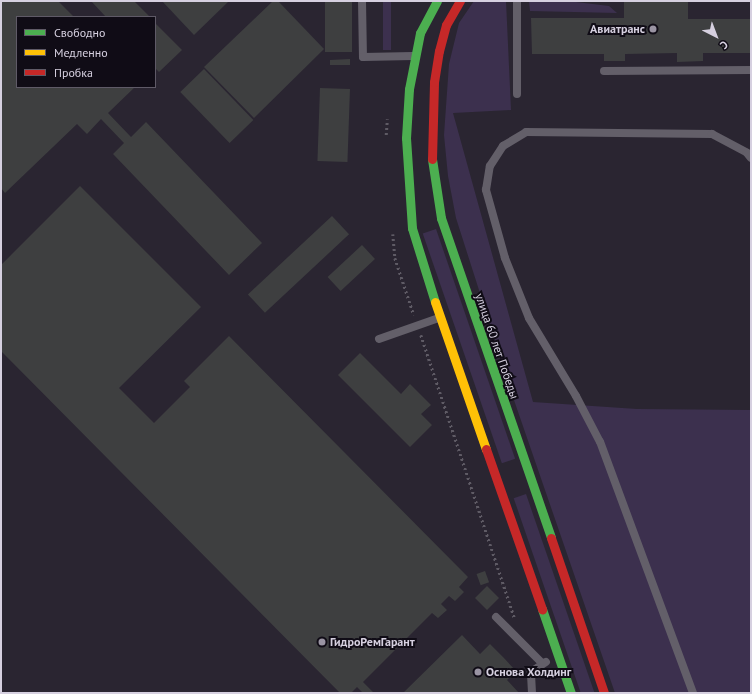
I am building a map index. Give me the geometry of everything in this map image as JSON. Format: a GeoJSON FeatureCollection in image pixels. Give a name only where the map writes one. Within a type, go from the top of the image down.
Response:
{"type":"FeatureCollection","features":[{"type":"Feature","properties":{"kind":"main road"},"geometry":{"type":"LineString","coordinates":[[437,1],[420,33],[413,56],[406,138],[408,191],[412,228],[420,261],[571,693]]}},
{"type":"Feature","properties":{"kind":"main road","name":"улица 60 лет Победы"},"geometry":{"type":"LineString","coordinates":[[460,1],[446,24],[438,59],[431,140],[434,183],[450,250],[530,476],[604,693]]}},
{"type":"Feature","properties":{"kind":"main road"},"geometry":{"type":"LineString","coordinates":[[498,487],[530,476]]}},
{"type":"Feature","properties":{"kind":"lane"},"geometry":{"type":"LineString","coordinates":[[362,1],[363,57],[413,56]]}},
{"type":"Feature","properties":{"kind":"lane"},"geometry":{"type":"LineString","coordinates":[[517,1],[517,94]]}},
{"type":"Feature","properties":{"kind":"lane"},"geometry":{"type":"LineString","coordinates":[[604,71],[751,70]]}},
{"type":"Feature","properties":{"kind":"lane"},"geometry":{"type":"LineString","coordinates":[[693,693],[600,442],[576,396],[528,318],[505,258],[486,190],[490,166],[503,146],[526,132],[712,134],[746,152],[751,158]]}},
{"type":"Feature","properties":{"kind":"lane"},"geometry":{"type":"LineString","coordinates":[[379,339],[440,318]]}},
{"type":"Feature","properties":{"kind":"lane"},"geometry":{"type":"LineString","coordinates":[[496,616],[542,663]]}},
{"type":"Feature","properties":{"kind":"lane"},"geometry":{"type":"LineString","coordinates":[[532,693],[531,672],[542,663],[559,658]]}},
{"type":"Feature","properties":{"kind":"shaded area"},"geometry":{"type":"Polygon","coordinates":[[[383,1],[391,1],[391,50],[383,50],[383,1]]]}},
{"type":"Feature","properties":{"kind":"shaded area"},"geometry":{"type":"Polygon","coordinates":[[[474,1],[506,1],[511,110],[453,113],[533,402],[637,409],[751,410],[751,693],[615,693],[515,403],[456,218],[448,176],[444,135],[449,64],[459,23],[474,1]]]}},
{"type":"Feature","properties":{"kind":"shaded area"},"geometry":{"type":"Polygon","coordinates":[[[529,1],[568,1],[609,6],[617,13],[530,11],[529,1]]]}},
{"type":"Feature","properties":{"kind":"shaded area"},"geometry":{"type":"Polygon","coordinates":[[[436,229],[515,459],[502,463],[423,234],[436,229]]]}},
{"type":"Feature","properties":{"kind":"shaded area"},"geometry":{"type":"Polygon","coordinates":[[[526,494],[594,693],[581,693],[514,498],[526,494]]]}},
{"type":"Feature","properties":{"kind":"building"},"geometry":{"type":"Polygon","coordinates":[[[1,1],[58,1],[73,16],[16,16],[16,88],[134,88],[108,113],[131,137],[146,122],[262,243],[229,275],[113,154],[124,143],[101,119],[87,134],[77,124],[5,193],[1,188],[1,1]]]}},
{"type":"Feature","properties":{"kind":"building"},"geometry":{"type":"Polygon","coordinates":[[[91,1],[134,1],[149,16],[105,16],[91,1]]]}},
{"type":"Feature","properties":{"kind":"building"},"geometry":{"type":"Polygon","coordinates":[[[162,1],[229,1],[194,35],[162,1]]]}},
{"type":"Feature","properties":{"kind":"building"},"geometry":{"type":"Polygon","coordinates":[[[273,1],[278,1],[324,49],[254,118],[204,67],[273,1]]]}},
{"type":"Feature","properties":{"kind":"building"},"geometry":{"type":"Polygon","coordinates":[[[325,1],[352,1],[352,52],[325,52],[325,1]]]}},
{"type":"Feature","properties":{"kind":"building"},"geometry":{"type":"Polygon","coordinates":[[[624,1],[688,1],[688,19],[751,19],[751,53],[703,53],[703,61],[677,62],[677,53],[625,54],[625,61],[604,61],[604,54],[532,54],[531,18],[624,18],[624,1]]]}},
{"type":"Feature","properties":{"kind":"building"},"geometry":{"type":"Polygon","coordinates":[[[156,24],[182,50],[159,72],[156,69],[156,24]]]}},
{"type":"Feature","properties":{"kind":"building"},"geometry":{"type":"Polygon","coordinates":[[[350,59],[350,65],[330,65],[330,60],[350,59]]]}},
{"type":"Feature","properties":{"kind":"building"},"geometry":{"type":"Polygon","coordinates":[[[204,69],[253,120],[230,143],[180,92],[204,69]]]}},
{"type":"Feature","properties":{"kind":"building"},"geometry":{"type":"Polygon","coordinates":[[[320,88],[350,89],[347,162],[317,161],[320,88]]]}},
{"type":"Feature","properties":{"kind":"building"},"geometry":{"type":"Polygon","coordinates":[[[80,186],[201,307],[119,388],[154,423],[190,387],[184,381],[229,336],[468,577],[459,587],[464,592],[455,601],[449,596],[441,604],[447,610],[438,618],[432,613],[363,682],[374,693],[363,693],[357,687],[351,693],[340,693],[1,351],[1,265],[80,186]]]}},
{"type":"Feature","properties":{"kind":"building"},"geometry":{"type":"Polygon","coordinates":[[[332,216],[349,234],[265,313],[248,294],[332,216]]]}},
{"type":"Feature","properties":{"kind":"building"},"geometry":{"type":"Polygon","coordinates":[[[362,245],[375,259],[341,291],[328,277],[362,245]]]}},
{"type":"Feature","properties":{"kind":"building"},"geometry":{"type":"Polygon","coordinates":[[[360,353],[401,394],[410,384],[431,405],[421,414],[432,425],[410,447],[338,375],[360,353]]]}},
{"type":"Feature","properties":{"kind":"building"},"geometry":{"type":"Polygon","coordinates":[[[485,571],[489,582],[481,585],[477,574],[485,571]]]}},
{"type":"Feature","properties":{"kind":"building"},"geometry":{"type":"Polygon","coordinates":[[[487,586],[499,598],[487,610],[475,598],[487,586]]]}},
{"type":"Feature","properties":{"kind":"building"},"geometry":{"type":"Polygon","coordinates":[[[462,635],[480,654],[490,644],[503,657],[516,671],[507,680],[519,693],[403,693],[462,635]]]}},
{"type":"Feature","properties":{"kind":"traffic: fast"},"geometry":{"type":"LineString","coordinates":[[435,302],[412,228],[406,138],[409,89],[420,33],[437,1]]}},
{"type":"Feature","properties":{"kind":"traffic: fast"},"geometry":{"type":"LineString","coordinates":[[432,159],[441,218],[551,538]]}},
{"type":"Feature","properties":{"kind":"traffic: fast"},"geometry":{"type":"LineString","coordinates":[[542,609],[571,693]]}},
{"type":"Feature","properties":{"kind":"traffic: slow"},"geometry":{"type":"LineString","coordinates":[[435,302],[486,449]]}},
{"type":"Feature","properties":{"kind":"traffic: jam"},"geometry":{"type":"LineString","coordinates":[[432,159],[434,82],[439,51],[446,25],[460,1]]}},
{"type":"Feature","properties":{"kind":"traffic: jam"},"geometry":{"type":"LineString","coordinates":[[486,449],[542,609]]}},
{"type":"Feature","properties":{"kind":"traffic: jam"},"geometry":{"type":"LineString","coordinates":[[551,538],[604,693]]}},
{"type":"Feature","properties":{"kind":"place","name":"Авиатранс"},"geometry":{"type":"Point","coordinates":[653,29]}},
{"type":"Feature","properties":{"kind":"place","name":"ГидроРемГарант"},"geometry":{"type":"Point","coordinates":[322,642]}},
{"type":"Feature","properties":{"kind":"place","name":"Основа Холдинг"},"geometry":{"type":"Point","coordinates":[478,672]}}]}
